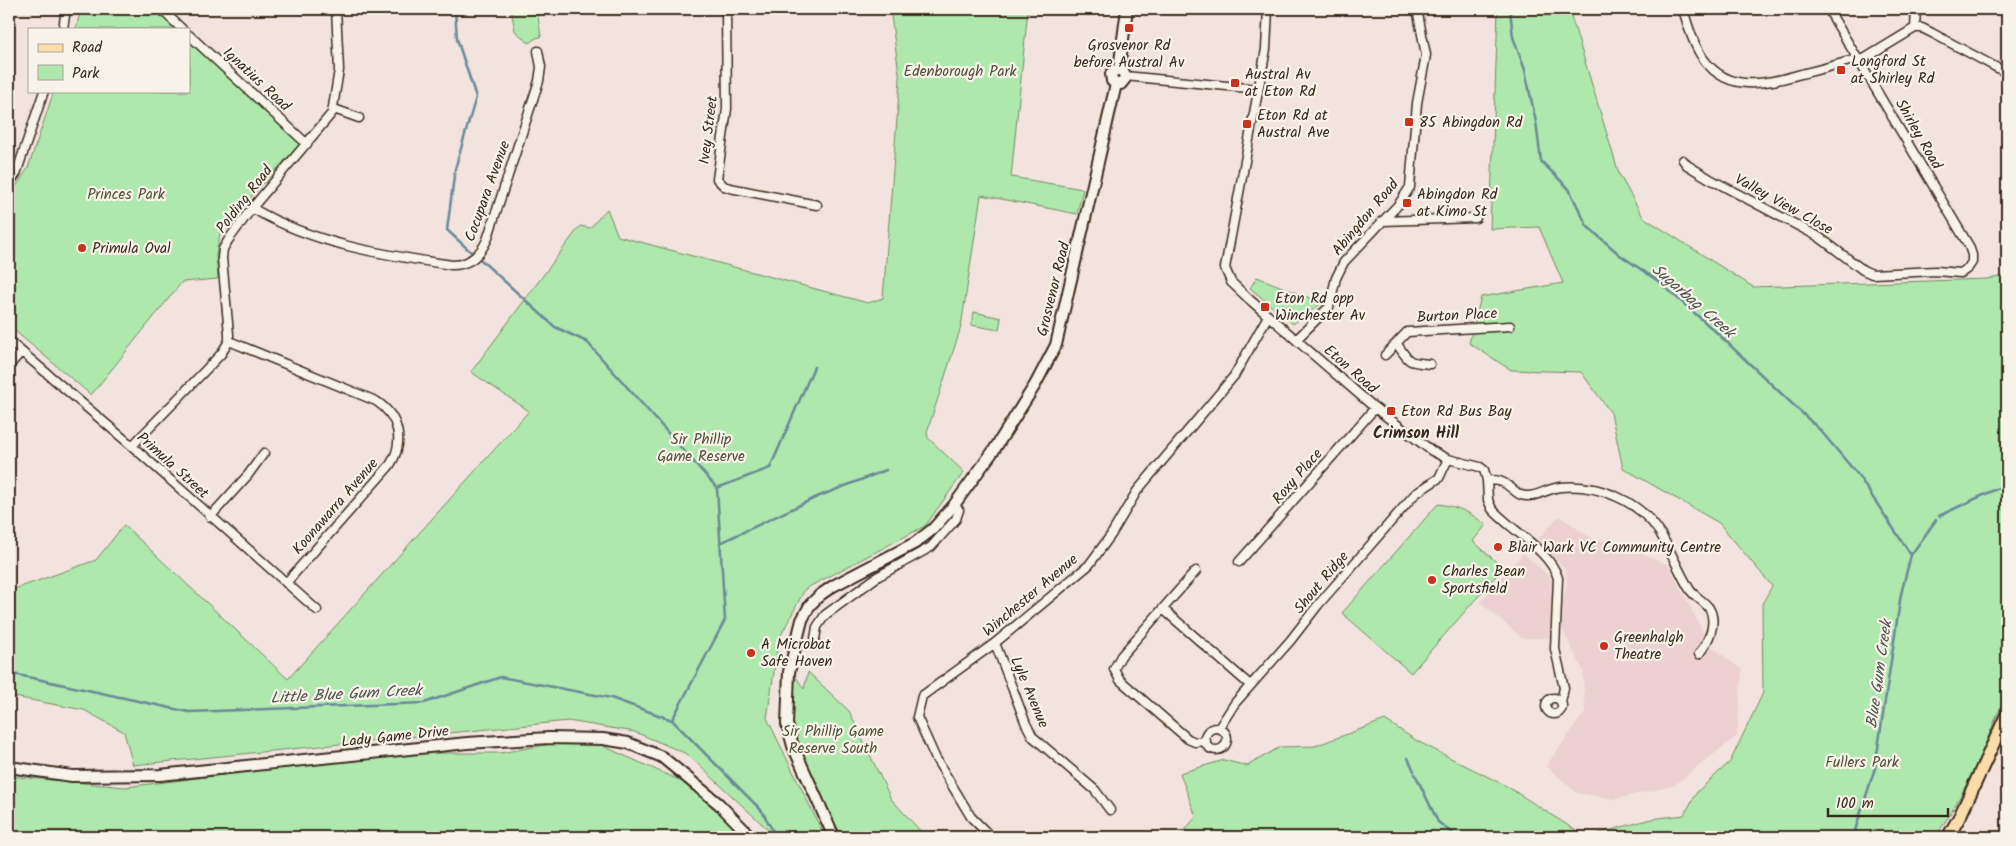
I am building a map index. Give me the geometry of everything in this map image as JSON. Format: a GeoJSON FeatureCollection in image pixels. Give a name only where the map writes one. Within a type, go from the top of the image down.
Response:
{"type":"FeatureCollection","features":[{"type":"Feature","properties":{"kind":"main road"},"geometry":{"type":"LineString","coordinates":[[1948,837],[1964,808],[2007,714]]}},
{"type":"Feature","properties":{"kind":"street"},"geometry":{"type":"LineString","coordinates":[[63,28],[66,9]]}},
{"type":"Feature","properties":{"kind":"street"},"geometry":{"type":"LineString","coordinates":[[161,9],[181,28]]}},
{"type":"Feature","properties":{"kind":"street"},"geometry":{"type":"LineString","coordinates":[[336,9],[339,70],[334,109],[359,118]]}},
{"type":"Feature","properties":{"kind":"street","name":"Ivey Street"},"geometry":{"type":"LineString","coordinates":[[726,9],[727,109],[717,179],[724,186],[730,188],[817,205]]}},
{"type":"Feature","properties":{"kind":"street"},"geometry":{"type":"LineString","coordinates":[[1127,9],[1122,73],[1258,89]]}},
{"type":"Feature","properties":{"kind":"street","name":"Eton Road"},"geometry":{"type":"LineString","coordinates":[[1268,9],[1266,49],[1226,268],[1228,278],[1268,316],[1375,408],[1421,444],[1448,459],[1480,467],[1484,470],[1487,480],[1503,482],[1515,492],[1525,496],[1560,487],[1592,489],[1615,496],[1640,511],[1659,532],[1691,592],[1709,608],[1712,620],[1711,635],[1699,654]]}},
{"type":"Feature","properties":{"kind":"street","name":"Abingdon Road"},"geometry":{"type":"LineString","coordinates":[[1296,340],[1329,307],[1338,270],[1405,196],[1410,187],[1417,103],[1426,55],[1417,9]]}},
{"type":"Feature","properties":{"kind":"street"},"geometry":{"type":"LineString","coordinates":[[1682,9],[1692,38],[1702,57],[1720,75],[1735,82],[1748,84],[1770,83],[1864,59],[1915,28],[1922,28],[2003,71]]}},
{"type":"Feature","properties":{"kind":"street","name":"Shirley Road"},"geometry":{"type":"LineString","coordinates":[[1828,9],[1970,246],[1972,262],[1968,268],[1961,272]]}},
{"type":"Feature","properties":{"kind":"street"},"geometry":{"type":"LineString","coordinates":[[1915,28],[1916,9]]}},
{"type":"Feature","properties":{"kind":"street","name":"Ignatius Road"},"geometry":{"type":"LineString","coordinates":[[190,36],[307,144]]}},
{"type":"Feature","properties":{"kind":"street","name":"Cocupara Avenue"},"geometry":{"type":"LineString","coordinates":[[252,208],[287,225],[348,247],[452,265],[468,262],[481,252],[487,240],[539,81],[541,67],[538,51]]}},
{"type":"Feature","properties":{"kind":"street","name":"Grosvenor Road"},"geometry":{"type":"LineString","coordinates":[[834,837],[793,746],[787,724],[789,672],[802,620],[810,605],[820,594],[920,539],[934,529],[954,505],[1010,426],[1035,385],[1056,344],[1116,84],[1112,81],[1111,74],[1114,70],[1122,73]]}},
{"type":"Feature","properties":{"kind":"street"},"geometry":{"type":"LineString","coordinates":[[9,184],[16,174],[44,92]]}},
{"type":"Feature","properties":{"kind":"street","name":"Polding Road"},"geometry":{"type":"LineString","coordinates":[[229,342],[223,249],[252,208],[307,144],[334,109]]}},
{"type":"Feature","properties":{"kind":"street","name":"Valley View Close"},"geometry":{"type":"LineString","coordinates":[[1683,160],[1687,165],[1710,179],[1819,237],[1863,270],[1872,274],[1936,271],[1961,272]]}},
{"type":"Feature","properties":{"kind":"street"},"geometry":{"type":"LineString","coordinates":[[1382,221],[1476,218]]}},
{"type":"Feature","properties":{"kind":"street","name":"Winchester Avenue"},"geometry":{"type":"LineString","coordinates":[[991,837],[971,817],[934,757],[917,717],[922,696],[995,643],[1089,565],[1111,535],[1137,491],[1234,376],[1268,316]]}},
{"type":"Feature","properties":{"kind":"street","name":"Burton Place"},"geometry":{"type":"LineString","coordinates":[[1385,355],[1407,332],[1510,326]]}},
{"type":"Feature","properties":{"kind":"street","name":"Primula Street"},"geometry":{"type":"LineString","coordinates":[[9,341],[132,446],[317,610]]}},
{"type":"Feature","properties":{"kind":"street"},"geometry":{"type":"LineString","coordinates":[[132,446],[221,354],[229,342]]}},
{"type":"Feature","properties":{"kind":"street","name":"Koonawarra Avenue"},"geometry":{"type":"LineString","coordinates":[[229,342],[376,401],[391,415],[398,434],[398,446],[390,465],[286,583]]}},
{"type":"Feature","properties":{"kind":"street"},"geometry":{"type":"LineString","coordinates":[[1397,344],[1406,357],[1414,364],[1430,364]]}},
{"type":"Feature","properties":{"kind":"street"},"geometry":{"type":"LineString","coordinates":[[9,366],[20,352]]}},
{"type":"Feature","properties":{"kind":"street","name":"Roxy Place"},"geometry":{"type":"LineString","coordinates":[[1239,562],[1375,408]]}},
{"type":"Feature","properties":{"kind":"street"},"geometry":{"type":"LineString","coordinates":[[210,517],[248,475],[264,453]]}},
{"type":"Feature","properties":{"kind":"street","name":"Shout Ridge"},"geometry":{"type":"LineString","coordinates":[[1220,728],[1232,707],[1413,496],[1439,478],[1448,459]]}},
{"type":"Feature","properties":{"kind":"street"},"geometry":{"type":"LineString","coordinates":[[1487,480],[1488,500],[1492,509],[1544,556],[1556,572],[1558,578],[1555,649],[1564,688],[1561,702]]}},
{"type":"Feature","properties":{"kind":"street","name":"Grosvenor Road"},"geometry":{"type":"LineString","coordinates":[[814,645],[820,621],[834,607],[877,577],[931,547],[943,536],[956,519],[960,510],[954,505]]}},
{"type":"Feature","properties":{"kind":"street"},"geometry":{"type":"LineString","coordinates":[[1196,571],[1118,660],[1115,665],[1115,673],[1188,740],[1195,742],[1206,741]]}},
{"type":"Feature","properties":{"kind":"street"},"geometry":{"type":"LineString","coordinates":[[1163,609],[1250,686]]}},
{"type":"Feature","properties":{"kind":"street","name":"Lyle Avenue"},"geometry":{"type":"LineString","coordinates":[[995,643],[1033,738],[1095,790],[1110,810]]}},
{"type":"Feature","properties":{"kind":"street"},"geometry":{"type":"LineString","coordinates":[[1214,728],[1220,728],[1224,731],[1227,738],[1223,747],[1213,749],[1206,741],[1208,732],[1214,728]]}},
{"type":"Feature","properties":{"kind":"street","name":"Lady Game Drive"},"geometry":{"type":"LineString","coordinates":[[9,767],[72,776],[160,775],[466,743],[549,738],[603,739],[628,743],[662,758],[719,804],[752,837]]}},
{"type":"Feature","properties":{"kind":"shaded area"},"geometry":{"type":"Polygon","coordinates":[[[1559,516],[1594,540],[1616,542],[1668,565],[1710,645],[1742,670],[1737,736],[1673,786],[1615,799],[1577,793],[1546,766],[1585,712],[1583,670],[1562,629],[1562,606],[1567,583],[1566,570],[1537,540],[1559,516]]]}},
{"type":"Feature","properties":{"kind":"shaded area"},"geometry":{"type":"Polygon","coordinates":[[[1523,553],[1553,580],[1550,638],[1522,638],[1480,602],[1523,553]]]}},
{"type":"Feature","properties":{"kind":"green space"},"geometry":{"type":"Polygon","coordinates":[[[81,9],[154,9],[175,28],[76,28],[81,9]]]}},
{"type":"Feature","properties":{"kind":"green space"},"geometry":{"type":"Polygon","coordinates":[[[511,9],[537,9],[541,37],[529,43],[515,31],[511,9]]]}},
{"type":"Feature","properties":{"kind":"green space","name":"Sir Phillip Game Reserve"},"geometry":{"type":"Polygon","coordinates":[[[890,9],[1028,9],[1011,177],[1083,189],[1077,214],[981,195],[961,327],[927,432],[928,438],[964,472],[925,526],[805,589],[779,639],[767,718],[825,837],[776,837],[687,754],[635,732],[568,721],[133,765],[124,732],[84,710],[9,696],[9,591],[96,560],[124,525],[288,679],[529,411],[471,372],[580,226],[590,228],[607,209],[618,236],[868,303],[883,298],[900,80],[890,9]]]}},
{"type":"Feature","properties":{"kind":"green space","name":"Fullers Park"},"geometry":{"type":"Polygon","coordinates":[[[1498,9],[1569,9],[1619,174],[1643,217],[1753,287],[1986,279],[2007,276],[2007,690],[1967,784],[1935,837],[1586,837],[1651,819],[1684,815],[1697,792],[1730,762],[1763,693],[1762,604],[1772,586],[1719,523],[1623,468],[1611,413],[1581,372],[1511,370],[1469,343],[1481,297],[1563,283],[1539,227],[1490,229],[1498,9]]]}},
{"type":"Feature","properties":{"kind":"green space","name":"Princes Park"},"geometry":{"type":"Polygon","coordinates":[[[190,42],[301,143],[221,229],[216,255],[218,279],[182,282],[91,395],[9,326],[9,198],[28,168],[54,92],[190,92],[190,42]]]}},
{"type":"Feature","properties":{"kind":"green space"},"geometry":{"type":"Polygon","coordinates":[[[1257,277],[1322,303],[1293,324],[1250,288],[1257,277]]]}},
{"type":"Feature","properties":{"kind":"green space"},"geometry":{"type":"Polygon","coordinates":[[[974,312],[1001,318],[999,330],[971,325],[974,312]]]}},
{"type":"Feature","properties":{"kind":"green space","name":"Charles Bean Sportsfield"},"geometry":{"type":"Polygon","coordinates":[[[1438,504],[1464,511],[1486,525],[1473,541],[1503,568],[1411,673],[1342,613],[1438,504]]]}},
{"type":"Feature","properties":{"kind":"green space","name":"Sir Phillip Game Reserve South"},"geometry":{"type":"Polygon","coordinates":[[[792,671],[804,689],[808,672],[849,711],[891,799],[926,837],[842,837],[792,733],[792,671]]]}},
{"type":"Feature","properties":{"kind":"green space"},"geometry":{"type":"Polygon","coordinates":[[[1385,720],[1417,741],[1508,787],[1586,837],[1179,837],[1196,817],[1180,773],[1224,760],[1247,766],[1280,747],[1315,746],[1385,720]]]}},
{"type":"Feature","properties":{"kind":"green space"},"geometry":{"type":"Polygon","coordinates":[[[585,738],[699,789],[744,837],[9,837],[9,776],[125,787],[402,753],[500,753],[585,738]]]}},
{"type":"Feature","properties":{"kind":"waterway","name":"Little Blue Gum Creek"},"geometry":{"type":"LineString","coordinates":[[455,9],[457,39],[476,97],[455,169],[447,230],[471,252]]}},
{"type":"Feature","properties":{"kind":"waterway","name":"Sugarbag Creek"},"geometry":{"type":"LineString","coordinates":[[1510,9],[1513,37],[1525,70],[1536,122],[1541,161],[1569,189],[1587,226],[1620,255],[1658,281],[1716,332],[1820,430],[1858,475],[1911,555]]}},
{"type":"Feature","properties":{"kind":"waterway","name":"Little Blue Gum Creek"},"geometry":{"type":"LineString","coordinates":[[481,260],[555,327],[587,342],[717,488]]}},
{"type":"Feature","properties":{"kind":"waterway"},"geometry":{"type":"LineString","coordinates":[[672,720],[725,620],[717,488],[770,468],[814,367]]}},
{"type":"Feature","properties":{"kind":"waterway"},"geometry":{"type":"LineString","coordinates":[[720,543],[817,497],[886,470]]}},
{"type":"Feature","properties":{"kind":"waterway","name":"Blue Gum Creek"},"geometry":{"type":"LineString","coordinates":[[1939,516],[2007,484]]}},
{"type":"Feature","properties":{"kind":"waterway","name":"Blue Gum Creek"},"geometry":{"type":"LineString","coordinates":[[1853,837],[1875,768],[1901,594],[1911,555],[1936,520]]}},
{"type":"Feature","properties":{"kind":"waterway","name":"Little Blue Gum Creek"},"geometry":{"type":"LineString","coordinates":[[9,673],[189,712],[424,703],[501,677],[611,698],[672,720],[762,811],[776,837]]}},
{"type":"Feature","properties":{"kind":"waterway"},"geometry":{"type":"LineString","coordinates":[[1408,758],[1414,771]]}},
{"type":"Feature","properties":{"kind":"waterway"},"geometry":{"type":"LineString","coordinates":[[1415,774],[1438,822],[1457,837]]}},
{"type":"Feature","properties":{"kind":"place","name":"Grosvenor Rd before Austral Av"},"geometry":{"type":"Point","coordinates":[1129,28]}},
{"type":"Feature","properties":{"kind":"place","name":"Longford St at Shirley Rd"},"geometry":{"type":"Point","coordinates":[1841,70]}},
{"type":"Feature","properties":{"kind":"place","name":"Austral Av at Eton Rd"},"geometry":{"type":"Point","coordinates":[1235,83]}},
{"type":"Feature","properties":{"kind":"place","name":"85 Abingdon Rd"},"geometry":{"type":"Point","coordinates":[1409,122]}},
{"type":"Feature","properties":{"kind":"place","name":"Eton Rd at Austral Ave"},"geometry":{"type":"Point","coordinates":[1247,124]}},
{"type":"Feature","properties":{"kind":"place","name":"Abingdon Rd at Kimo St"},"geometry":{"type":"Point","coordinates":[1407,203]}},
{"type":"Feature","properties":{"kind":"place","name":"Primula Oval"},"geometry":{"type":"Point","coordinates":[82,248]}},
{"type":"Feature","properties":{"kind":"place","name":"Eton Rd opp Winchester Av"},"geometry":{"type":"Point","coordinates":[1265,307]}},
{"type":"Feature","properties":{"kind":"place","name":"Eton Rd Bus Bay"},"geometry":{"type":"Point","coordinates":[1391,411]}},
{"type":"Feature","properties":{"kind":"place","name":"Blair Wark VC Community Centre"},"geometry":{"type":"Point","coordinates":[1498,547]}},
{"type":"Feature","properties":{"kind":"place","name":"Charles Bean Sportsfield"},"geometry":{"type":"Point","coordinates":[1432,580]}},
{"type":"Feature","properties":{"kind":"place","name":"Greenhalgh Theatre"},"geometry":{"type":"Point","coordinates":[1604,646]}},
{"type":"Feature","properties":{"kind":"place","name":"A Microbat Safe Haven"},"geometry":{"type":"Point","coordinates":[751,653]}},
{"type":"Feature","properties":{"kind":"district","name":"Crimson Hill"},"geometry":{"type":"Point","coordinates":[1416,432]}},
{"type":"Feature","properties":{"kind":"park label","name":"Edenborough Park"},"geometry":{"type":"Point","coordinates":[960,71]}}]}
